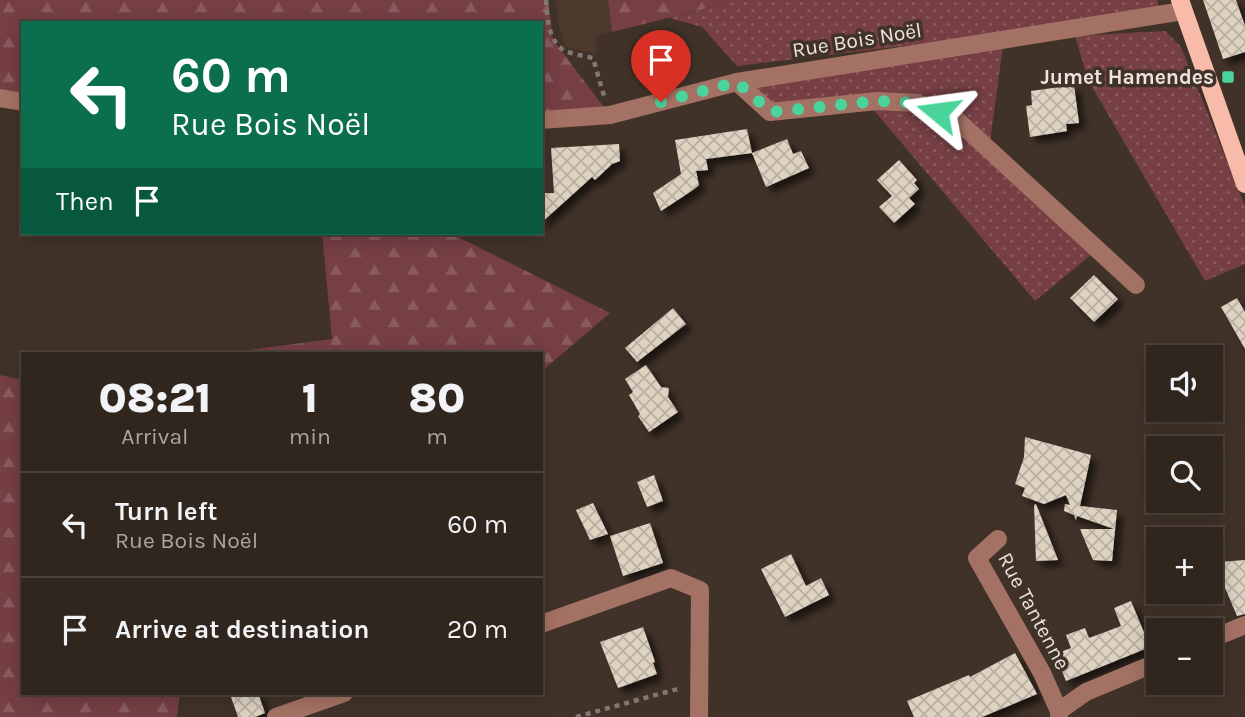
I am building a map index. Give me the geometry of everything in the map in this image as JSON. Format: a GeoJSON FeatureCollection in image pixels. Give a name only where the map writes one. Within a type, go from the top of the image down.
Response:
{"type":"FeatureCollection","features":[{"type":"Feature","properties":{"kind":"main road"},"geometry":{"type":"LineString","coordinates":[[1181,6],[1245,184]]}},
{"type":"Feature","properties":{"kind":"street","name":"Rue Bois Noël"},"geometry":{"type":"LineString","coordinates":[[543,120],[610,115],[737,82],[1181,6]]}},
{"type":"Feature","properties":{"kind":"street"},"geometry":{"type":"LineString","coordinates":[[737,82],[771,112],[877,101],[917,103],[958,121],[1136,285]]}},
{"type":"Feature","properties":{"kind":"street"},"geometry":{"type":"LineString","coordinates":[[0,98],[21,102]]}},
{"type":"Feature","properties":{"kind":"street","name":"Rue Tantenne"},"geometry":{"type":"LineString","coordinates":[[998,539],[977,558],[1042,673],[1059,714],[1086,692],[1146,667]]}},
{"type":"Feature","properties":{"kind":"street"},"geometry":{"type":"LineString","coordinates":[[543,623],[671,578],[700,590],[699,717]]}},
{"type":"Feature","properties":{"kind":"street"},"geometry":{"type":"LineString","coordinates":[[1223,634],[1245,625]]}},
{"type":"Feature","properties":{"kind":"street"},"geometry":{"type":"LineString","coordinates":[[276,717],[339,695]]}},
{"type":"Feature","properties":{"kind":"path"},"geometry":{"type":"LineString","coordinates":[[546,0],[553,40],[564,50],[593,58],[610,115]]}},
{"type":"Feature","properties":{"kind":"path"},"geometry":{"type":"LineString","coordinates":[[576,717],[699,683]]}},
{"type":"Feature","properties":{"kind":"shaded area"},"geometry":{"type":"Polygon","coordinates":[[[556,0],[608,0],[612,32],[596,36],[597,54],[565,47],[556,0]]]}},
{"type":"Feature","properties":{"kind":"green space"},"geometry":{"type":"Polygon","coordinates":[[[0,0],[548,0],[553,40],[610,115],[543,120],[543,21],[21,21],[21,102],[0,98],[0,0]]]}},
{"type":"Feature","properties":{"kind":"green space"},"geometry":{"type":"Polygon","coordinates":[[[608,0],[740,0],[612,32],[608,0]]]}},
{"type":"Feature","properties":{"kind":"green space"},"geometry":{"type":"Polygon","coordinates":[[[740,0],[1157,0],[1161,15],[737,66],[702,27],[669,18],[740,0]]]}},
{"type":"Feature","properties":{"kind":"green space"},"geometry":{"type":"Polygon","coordinates":[[[1165,31],[1181,47],[1245,206],[1245,264],[1205,281],[1088,80],[1075,36],[1165,31]]]}},
{"type":"Feature","properties":{"kind":"green space"},"geometry":{"type":"Polygon","coordinates":[[[1003,46],[989,149],[1092,254],[1035,301],[867,102],[770,112],[737,82],[1003,46]]]}},
{"type":"Feature","properties":{"kind":"green space"},"geometry":{"type":"Polygon","coordinates":[[[322,235],[458,235],[610,313],[543,370],[543,352],[234,352],[332,339],[322,235]]]}},
{"type":"Feature","properties":{"kind":"green space"},"geometry":{"type":"Polygon","coordinates":[[[0,375],[21,380],[21,695],[180,695],[177,717],[0,717],[0,375]]]}},
{"type":"Feature","properties":{"kind":"building"},"geometry":{"type":"Polygon","coordinates":[[[1203,0],[1236,0],[1245,26],[1245,52],[1223,59],[1203,0]]]}},
{"type":"Feature","properties":{"kind":"building"},"geometry":{"type":"Polygon","coordinates":[[[1074,85],[1079,123],[1066,124],[1067,131],[1030,137],[1026,106],[1032,105],[1031,91],[1074,85]]]}},
{"type":"Feature","properties":{"kind":"building"},"geometry":{"type":"Polygon","coordinates":[[[747,129],[752,153],[706,159],[708,170],[696,171],[699,185],[661,211],[653,193],[681,174],[675,140],[747,129]]]}},
{"type":"Feature","properties":{"kind":"building"},"geometry":{"type":"Polygon","coordinates":[[[787,139],[793,154],[801,151],[809,168],[766,187],[752,153],[787,139]]]}},
{"type":"Feature","properties":{"kind":"building"},"geometry":{"type":"Polygon","coordinates":[[[619,144],[620,161],[612,164],[595,180],[592,177],[543,221],[543,193],[554,193],[551,148],[619,144]]]}},
{"type":"Feature","properties":{"kind":"building"},"geometry":{"type":"Polygon","coordinates":[[[899,160],[917,180],[914,183],[919,189],[909,198],[915,204],[894,223],[879,207],[892,196],[877,180],[899,160]]]}},
{"type":"Feature","properties":{"kind":"building"},"geometry":{"type":"Polygon","coordinates":[[[1094,275],[1118,299],[1094,322],[1070,298],[1094,275]]]}},
{"type":"Feature","properties":{"kind":"building"},"geometry":{"type":"Polygon","coordinates":[[[1237,298],[1245,312],[1245,349],[1221,307],[1237,298]]]}},
{"type":"Feature","properties":{"kind":"building"},"geometry":{"type":"Polygon","coordinates":[[[673,308],[686,324],[637,362],[625,348],[673,308]]]}},
{"type":"Feature","properties":{"kind":"building"},"geometry":{"type":"Polygon","coordinates":[[[646,365],[661,387],[669,388],[668,397],[678,412],[649,432],[638,416],[640,414],[629,395],[633,392],[625,379],[646,365]]]}},
{"type":"Feature","properties":{"kind":"building"},"geometry":{"type":"Polygon","coordinates":[[[1025,437],[1091,455],[1080,506],[1117,510],[1112,561],[1093,560],[1080,529],[1114,529],[1077,516],[1076,520],[1074,515],[1064,511],[1065,504],[1070,505],[1066,495],[1044,504],[1022,496],[1025,488],[1015,484],[1024,457],[1025,437]]]}},
{"type":"Feature","properties":{"kind":"building"},"geometry":{"type":"Polygon","coordinates":[[[654,475],[663,501],[647,507],[637,482],[654,475]]]}},
{"type":"Feature","properties":{"kind":"building"},"geometry":{"type":"Polygon","coordinates":[[[593,503],[608,534],[590,540],[576,510],[593,503]]]}},
{"type":"Feature","properties":{"kind":"building"},"geometry":{"type":"Polygon","coordinates":[[[1036,504],[1058,560],[1036,561],[1036,504]]]}},
{"type":"Feature","properties":{"kind":"building"},"geometry":{"type":"Polygon","coordinates":[[[650,523],[663,563],[623,576],[610,536],[650,523]]]}},
{"type":"Feature","properties":{"kind":"building"},"geometry":{"type":"Polygon","coordinates":[[[791,554],[806,586],[821,578],[829,595],[785,617],[761,569],[791,554]]]}},
{"type":"Feature","properties":{"kind":"building"},"geometry":{"type":"Polygon","coordinates":[[[1245,560],[1245,614],[1237,616],[1223,583],[1223,562],[1245,560]]]}},
{"type":"Feature","properties":{"kind":"building"},"geometry":{"type":"Polygon","coordinates":[[[1131,601],[1146,637],[1146,649],[1066,681],[1055,654],[1071,648],[1066,635],[1085,628],[1089,638],[1121,626],[1114,608],[1131,601]]]}},
{"type":"Feature","properties":{"kind":"building"},"geometry":{"type":"Polygon","coordinates":[[[643,627],[657,674],[618,688],[600,642],[643,627]]]}},
{"type":"Feature","properties":{"kind":"building"},"geometry":{"type":"Polygon","coordinates":[[[1015,653],[1037,694],[982,717],[914,717],[907,701],[969,675],[970,677],[1015,653]]]}},
{"type":"Feature","properties":{"kind":"building"},"geometry":{"type":"Polygon","coordinates":[[[259,695],[265,713],[255,717],[238,717],[231,697],[259,695]]]}},
{"type":"Feature","properties":{"kind":"place","name":"Jumet Hamendes"},"geometry":{"type":"Point","coordinates":[1228,77]}},
{"type":"Feature","properties":{"kind":"route"},"geometry":{"type":"LineString","coordinates":[[661,102],[737,82],[771,112],[877,101],[917,103],[938,112]]}}]}
